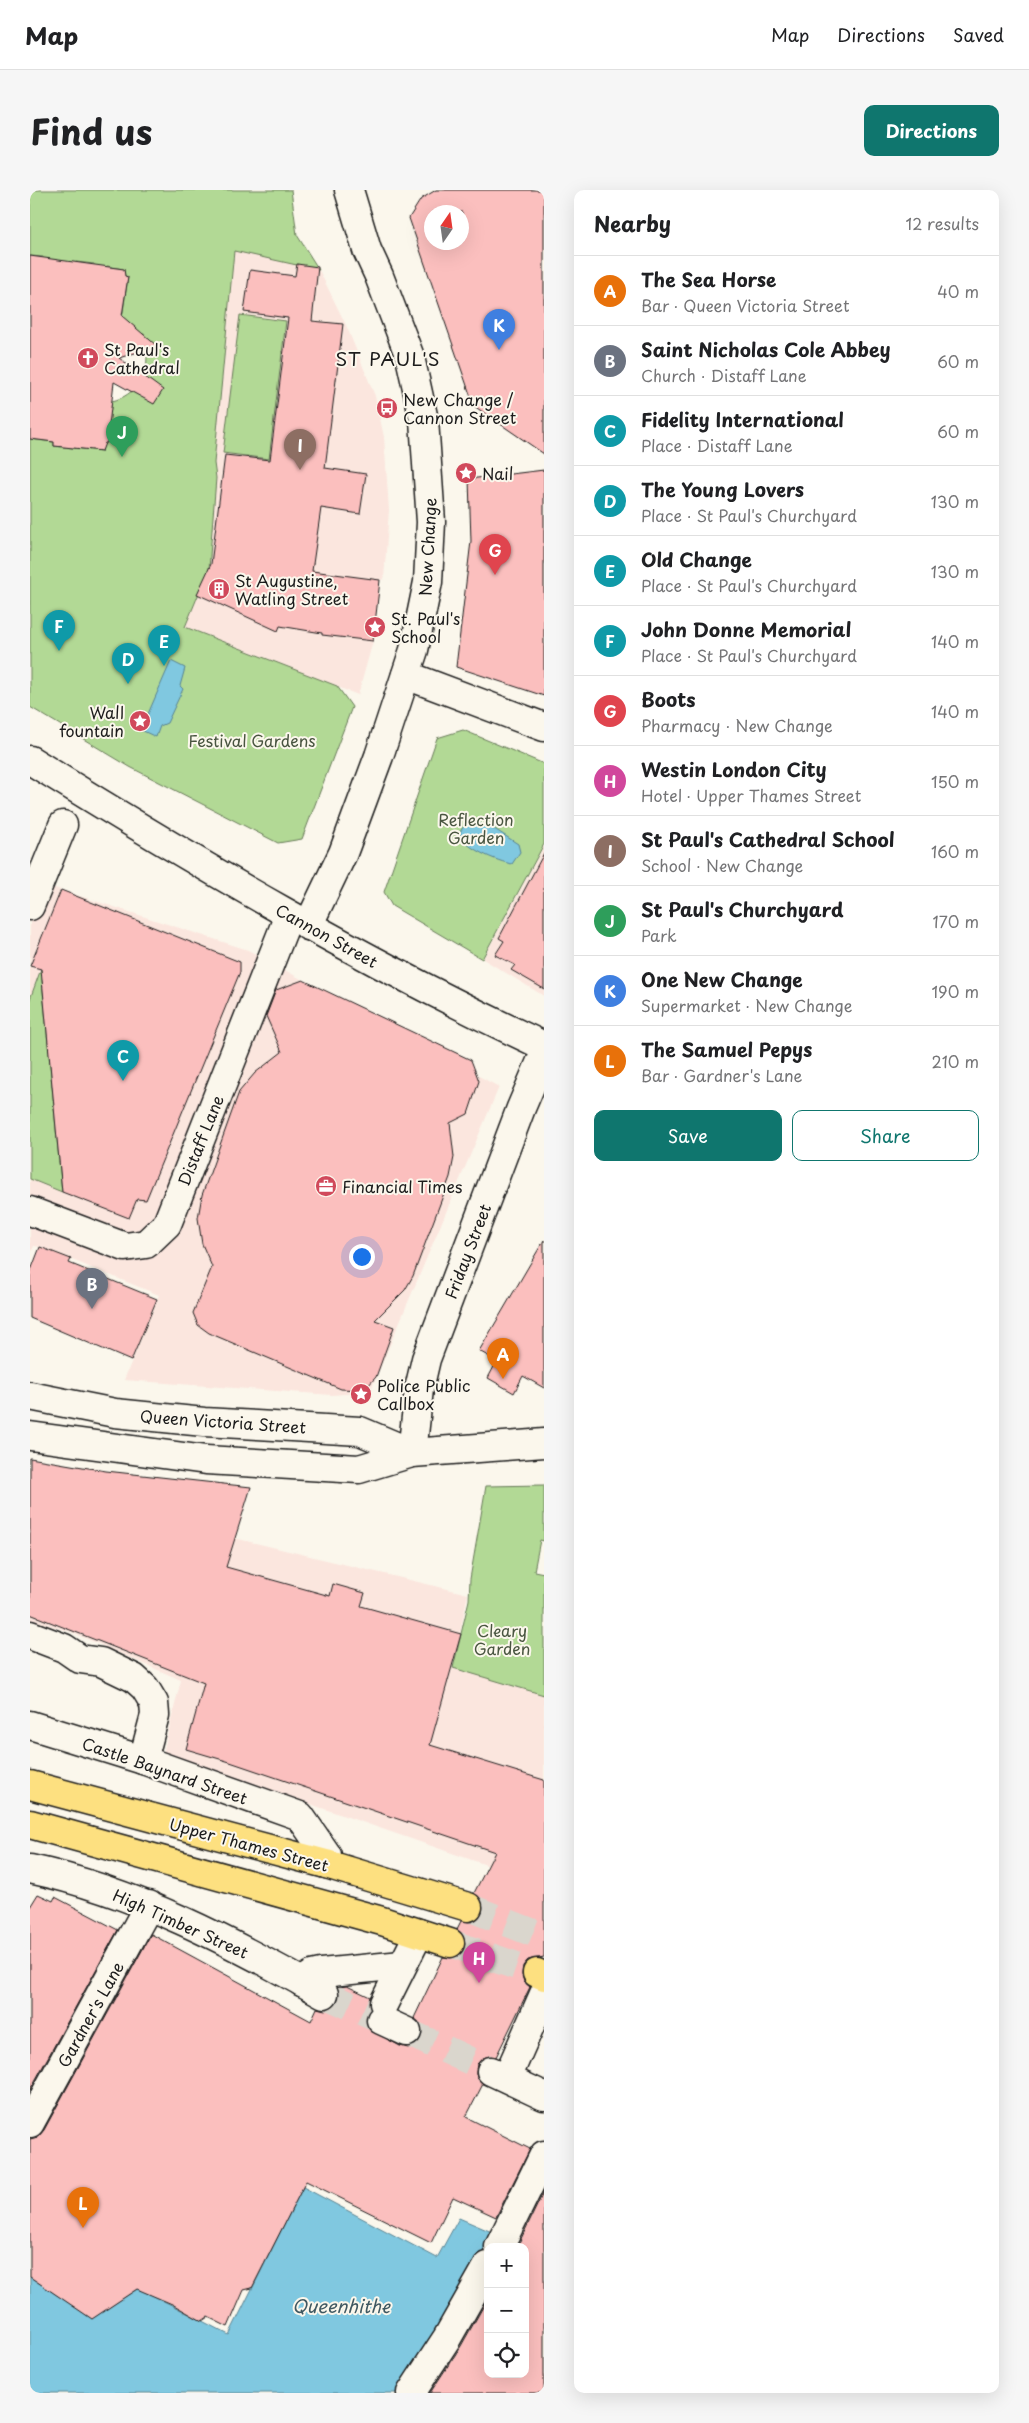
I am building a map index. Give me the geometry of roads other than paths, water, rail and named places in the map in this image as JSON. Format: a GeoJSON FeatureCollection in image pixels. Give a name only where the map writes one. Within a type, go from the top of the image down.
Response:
{"type":"FeatureCollection","features":[{"type":"Feature","properties":{"kind":"main road","name":"Upper Thames Street"},"geometry":{"type":"LineString","coordinates":[[30,1785],[326,1864],[468,1907]]}},
{"type":"Feature","properties":{"kind":"main road"},"geometry":{"type":"LineString","coordinates":[[30,1824],[450,1943]]}},
{"type":"Feature","properties":{"kind":"street","name":"New Change"},"geometry":{"type":"LineString","coordinates":[[299,920],[343,853],[406,676],[416,642],[428,582],[431,522],[424,420],[410,357],[379,276],[366,250],[349,190]]}},
{"type":"Feature","properties":{"kind":"street"},"geometry":{"type":"LineString","coordinates":[[406,676],[544,727]]}},
{"type":"Feature","properties":{"kind":"street","name":"Cannon Street"},"geometry":{"type":"LineString","coordinates":[[30,760],[115,814],[299,920],[404,977],[544,1046]]}},
{"type":"Feature","properties":{"kind":"street"},"geometry":{"type":"LineString","coordinates":[[30,906],[36,874],[63,824]]}},
{"type":"Feature","properties":{"kind":"street","name":"Distaff Lane"},"geometry":{"type":"LineString","coordinates":[[30,1211],[125,1246],[146,1244],[167,1224],[299,920]]}},
{"type":"Feature","properties":{"kind":"street","name":"Friday Street"},"geometry":{"type":"LineString","coordinates":[[412,1453],[418,1389],[426,1359],[521,1108],[544,1054]]}},
{"type":"Feature","properties":{"kind":"street","name":"Queen Victoria Street"},"geometry":{"type":"LineString","coordinates":[[30,1396],[115,1413],[204,1422],[360,1431],[412,1453]]}},
{"type":"Feature","properties":{"kind":"street","name":"Queen Victoria Street"},"geometry":{"type":"LineString","coordinates":[[30,1436],[206,1460],[359,1469],[412,1453],[544,1443]]}},
{"type":"Feature","properties":{"kind":"street"},"geometry":{"type":"LineString","coordinates":[[30,1635],[64,1648],[80,1658],[101,1662],[134,1678],[146,1688],[154,1702],[155,1715],[143,1760]]}},
{"type":"Feature","properties":{"kind":"street","name":"Castle Baynard Street"},"geometry":{"type":"LineString","coordinates":[[30,1725],[143,1760],[300,1816],[327,1855],[326,1864]]}},
{"type":"Feature","properties":{"kind":"street","name":"High Timber Street"},"geometry":{"type":"LineString","coordinates":[[30,1869],[95,1885],[150,1905],[275,1966],[313,1988],[312,1975],[321,1972],[402,1966]]}},
{"type":"Feature","properties":{"kind":"street","name":"Gardner's Lane"},"geometry":{"type":"LineString","coordinates":[[30,2123],[150,1905]]}},
{"type":"Feature","properties":{"kind":"street"},"geometry":{"type":"LineString","coordinates":[[407,2032],[382,2012],[419,1933]]}},
{"type":"Feature","properties":{"kind":"street"},"geometry":{"type":"LineString","coordinates":[[542,1981],[498,2074],[544,2096]]}},
{"type":"Feature","properties":{"kind":"street"},"geometry":{"type":"LineString","coordinates":[[501,2243],[544,2155]]}},
{"type":"Feature","properties":{"kind":"street"},"geometry":{"type":"LineString","coordinates":[[411,2393],[447,2338],[484,2273]]}},
{"type":"Feature","properties":{"kind":"water","name":"Wall fountain"},"geometry":{"type":"Polygon","coordinates":[[[171,661],[185,668],[180,686],[183,689],[167,723],[160,726],[156,737],[141,730],[171,661]]]}},
{"type":"Feature","properties":{"kind":"water"},"geometry":{"type":"Polygon","coordinates":[[[468,820],[496,830],[518,844],[520,852],[512,864],[481,853],[466,843],[460,832],[468,820]]]}},
{"type":"Feature","properties":{"kind":"water","name":"Queenhithe"},"geometry":{"type":"Polygon","coordinates":[[[303,2187],[437,2258],[459,2218],[501,2236],[497,2243],[484,2243],[484,2263],[401,2393],[30,2393],[30,2277],[92,2318],[139,2288],[229,2335],[303,2187]]]}},
{"type":"Feature","properties":{"kind":"tunnel"},"geometry":{"type":"LineString","coordinates":[[468,1907],[544,1937]]}},
{"type":"Feature","properties":{"kind":"tunnel"},"geometry":{"type":"LineString","coordinates":[[450,1943],[537,1973]]}},
{"type":"Feature","properties":{"kind":"tunnel"},"geometry":{"type":"LineString","coordinates":[[324,1994],[381,2020]]}},
{"type":"Feature","properties":{"kind":"tunnel"},"geometry":{"type":"LineString","coordinates":[[407,2032],[490,2070]]}},
{"type":"Feature","properties":{"kind":"place","name":"One New Change"},"geometry":{"type":"Point","coordinates":[499,350]}},
{"type":"Feature","properties":{"kind":"place","name":"St Paul's Cathedral"},"geometry":{"type":"Point","coordinates":[88,358]}},
{"type":"Feature","properties":{"kind":"place","name":"New Change / Cannon Street"},"geometry":{"type":"Point","coordinates":[387,408]}},
{"type":"Feature","properties":{"kind":"place","name":"St Paul's Churchyard"},"geometry":{"type":"Point","coordinates":[122,457]}},
{"type":"Feature","properties":{"kind":"place","name":"St Paul's Cathedral School"},"geometry":{"type":"Point","coordinates":[300,470]}},
{"type":"Feature","properties":{"kind":"place","name":"Nail"},"geometry":{"type":"Point","coordinates":[466,473]}},
{"type":"Feature","properties":{"kind":"place","name":"Boots"},"geometry":{"type":"Point","coordinates":[495,575]}},
{"type":"Feature","properties":{"kind":"place","name":"St Augustine, Watling Street"},"geometry":{"type":"Point","coordinates":[219,589]}},
{"type":"Feature","properties":{"kind":"place","name":"St. Paul's School"},"geometry":{"type":"Point","coordinates":[375,627]}},
{"type":"Feature","properties":{"kind":"place","name":"John Donne Memorial"},"geometry":{"type":"Point","coordinates":[59,651]}},
{"type":"Feature","properties":{"kind":"place","name":"Old Change"},"geometry":{"type":"Point","coordinates":[164,666]}},
{"type":"Feature","properties":{"kind":"place","name":"The Young Lovers"},"geometry":{"type":"Point","coordinates":[128,684]}},
{"type":"Feature","properties":{"kind":"place","name":"Wall fountain"},"geometry":{"type":"Point","coordinates":[140,721]}},
{"type":"Feature","properties":{"kind":"place","name":"Fidelity International"},"geometry":{"type":"Point","coordinates":[123,1081]}},
{"type":"Feature","properties":{"kind":"place","name":"Financial Times"},"geometry":{"type":"Point","coordinates":[326,1186]}},
{"type":"Feature","properties":{"kind":"place","name":"Saint Nicholas Cole Abbey"},"geometry":{"type":"Point","coordinates":[92,1309]}},
{"type":"Feature","properties":{"kind":"place","name":"The Sea Horse"},"geometry":{"type":"Point","coordinates":[503,1379]}},
{"type":"Feature","properties":{"kind":"place","name":"Police Public Callbox"},"geometry":{"type":"Point","coordinates":[361,1394]}},
{"type":"Feature","properties":{"kind":"place","name":"Westin London City"},"geometry":{"type":"Point","coordinates":[479,1983]}},
{"type":"Feature","properties":{"kind":"place","name":"The Samuel Pepys"},"geometry":{"type":"Point","coordinates":[83,2228]}},
{"type":"Feature","properties":{"kind":"district","name":"ST PAUL'S"},"geometry":{"type":"Point","coordinates":[388,358]}},
{"type":"Feature","properties":{"kind":"park label","name":"Festival Gardens"},"geometry":{"type":"Point","coordinates":[252,740]}},
{"type":"Feature","properties":{"kind":"park label","name":"Reflection Garden"},"geometry":{"type":"Point","coordinates":[476,828]}},
{"type":"Feature","properties":{"kind":"park label","name":"Cleary Garden"},"geometry":{"type":"Point","coordinates":[502,1639]}}]}
